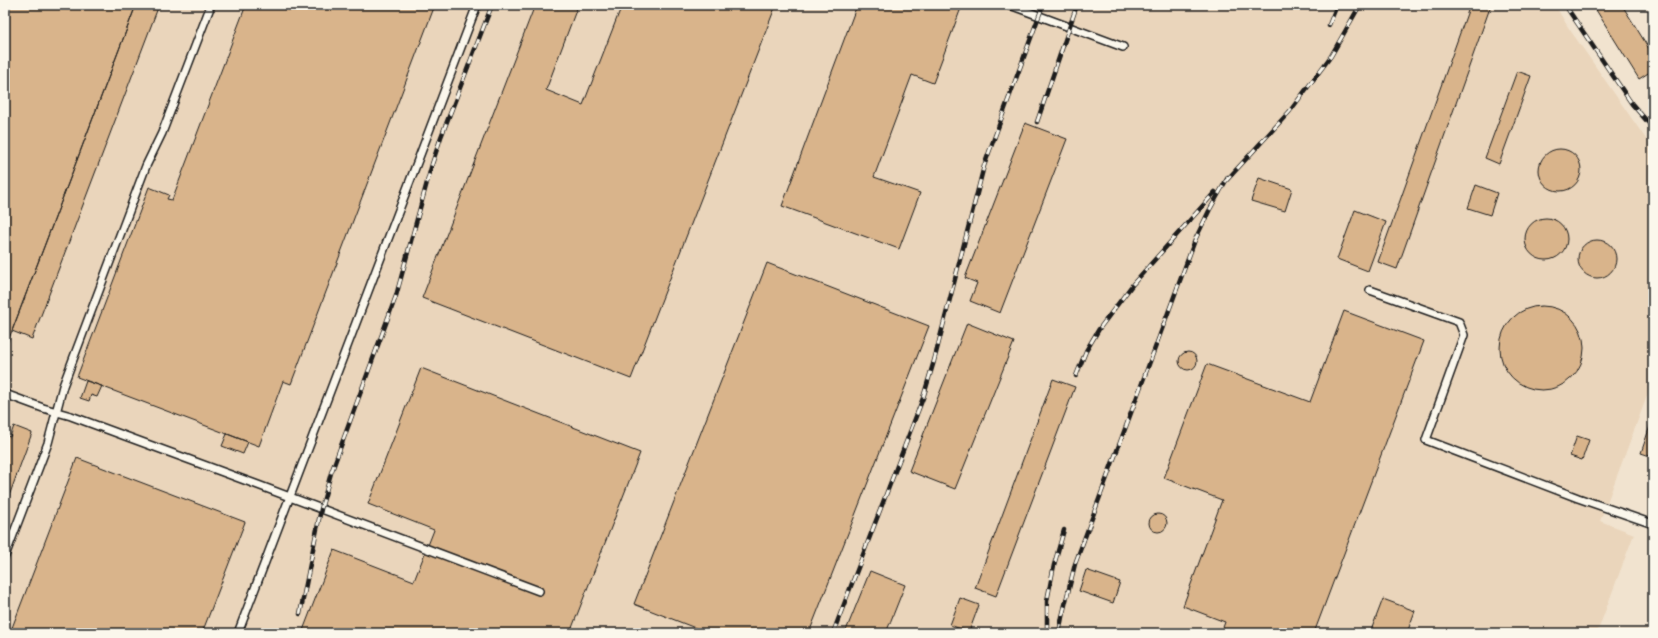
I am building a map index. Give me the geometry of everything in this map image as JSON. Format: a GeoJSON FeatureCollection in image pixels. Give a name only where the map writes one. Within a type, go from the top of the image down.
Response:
{"type":"FeatureCollection","features":[{"type":"Feature","properties":{"kind":"lane"},"geometry":{"type":"LineString","coordinates":[[5,556],[48,443],[63,386],[146,166],[162,133],[211,5]]}},
{"type":"Feature","properties":{"kind":"lane"},"geometry":{"type":"LineString","coordinates":[[238,633],[477,5]]}},
{"type":"Feature","properties":{"kind":"lane"},"geometry":{"type":"LineString","coordinates":[[1010,5],[1124,47]]}},
{"type":"Feature","properties":{"kind":"lane"},"geometry":{"type":"LineString","coordinates":[[1370,290],[1459,322],[1464,335],[1426,440],[1578,498],[1653,524]]}},
{"type":"Feature","properties":{"kind":"lane"},"geometry":{"type":"LineString","coordinates":[[5,394],[79,419],[539,591]]}},
{"type":"Feature","properties":{"kind":"shaded area"},"geometry":{"type":"Polygon","coordinates":[[[5,5],[1555,5],[1568,27],[1653,149],[1653,380],[1600,521],[1634,534],[1597,633],[5,633],[5,5]]]}},
{"type":"Feature","properties":{"kind":"building"},"geometry":{"type":"Polygon","coordinates":[[[5,5],[136,5],[5,349],[5,5]]]}},
{"type":"Feature","properties":{"kind":"building"},"geometry":{"type":"Polygon","coordinates":[[[136,5],[159,5],[32,339],[12,331],[136,5]]]}},
{"type":"Feature","properties":{"kind":"building"},"geometry":{"type":"Polygon","coordinates":[[[246,5],[435,5],[291,384],[283,381],[259,446],[77,377],[149,187],[169,195],[167,199],[172,200],[246,5]]]}},
{"type":"Feature","properties":{"kind":"building"},"geometry":{"type":"Polygon","coordinates":[[[535,5],[578,5],[546,90],[583,105],[622,5],[776,5],[631,379],[422,298],[535,5]]]}},
{"type":"Feature","properties":{"kind":"building"},"geometry":{"type":"Polygon","coordinates":[[[857,5],[951,5],[961,8],[933,83],[912,75],[874,177],[920,193],[899,249],[782,206],[857,5]]]}},
{"type":"Feature","properties":{"kind":"building"},"geometry":{"type":"Polygon","coordinates":[[[1470,5],[1491,5],[1397,269],[1378,262],[1470,5]]]}},
{"type":"Feature","properties":{"kind":"building"},"geometry":{"type":"Polygon","coordinates":[[[1593,5],[1622,5],[1653,55],[1653,70],[1639,79],[1593,5]]]}},
{"type":"Feature","properties":{"kind":"building"},"geometry":{"type":"Polygon","coordinates":[[[1517,71],[1531,76],[1499,164],[1485,158],[1517,71]]]}},
{"type":"Feature","properties":{"kind":"building"},"geometry":{"type":"Polygon","coordinates":[[[1025,123],[1067,139],[1000,313],[970,301],[977,283],[965,278],[1025,123]]]}},
{"type":"Feature","properties":{"kind":"building"},"geometry":{"type":"Polygon","coordinates":[[[1556,149],[1564,149],[1575,155],[1581,166],[1581,174],[1575,185],[1564,191],[1556,191],[1545,185],[1539,174],[1539,166],[1545,155],[1556,149]]]}},
{"type":"Feature","properties":{"kind":"building"},"geometry":{"type":"Polygon","coordinates":[[[1259,178],[1292,189],[1285,211],[1251,201],[1259,178]]]}},
{"type":"Feature","properties":{"kind":"building"},"geometry":{"type":"Polygon","coordinates":[[[1476,185],[1497,193],[1490,215],[1468,208],[1476,185]]]}},
{"type":"Feature","properties":{"kind":"building"},"geometry":{"type":"Polygon","coordinates":[[[1355,210],[1386,222],[1368,271],[1337,259],[1355,210]]]}},
{"type":"Feature","properties":{"kind":"building"},"geometry":{"type":"Polygon","coordinates":[[[1546,218],[1561,224],[1567,239],[1561,254],[1546,260],[1531,254],[1525,239],[1531,224],[1546,218]]]}},
{"type":"Feature","properties":{"kind":"building"},"geometry":{"type":"Polygon","coordinates":[[[1593,240],[1601,240],[1611,245],[1615,252],[1615,266],[1611,273],[1601,278],[1593,278],[1583,273],[1581,270],[1578,263],[1578,255],[1583,245],[1586,243],[1593,240]]]}},
{"type":"Feature","properties":{"kind":"building"},"geometry":{"type":"Polygon","coordinates":[[[767,263],[929,326],[809,633],[708,633],[634,604],[767,263]]]}},
{"type":"Feature","properties":{"kind":"building"},"geometry":{"type":"Polygon","coordinates":[[[1542,306],[1558,309],[1572,318],[1581,332],[1584,348],[1581,364],[1572,378],[1558,387],[1542,390],[1526,387],[1512,378],[1503,364],[1500,348],[1503,332],[1512,318],[1526,309],[1542,306]]]}},
{"type":"Feature","properties":{"kind":"building"},"geometry":{"type":"Polygon","coordinates":[[[1344,311],[1424,341],[1314,633],[1221,633],[1225,622],[1183,606],[1222,500],[1164,478],[1207,364],[1310,402],[1344,311]]]}},
{"type":"Feature","properties":{"kind":"building"},"geometry":{"type":"Polygon","coordinates":[[[967,323],[1014,342],[955,489],[909,471],[967,323]]]}},
{"type":"Feature","properties":{"kind":"building"},"geometry":{"type":"Polygon","coordinates":[[[1184,352],[1192,352],[1197,357],[1195,368],[1192,370],[1184,370],[1179,365],[1179,357],[1184,352]]]}},
{"type":"Feature","properties":{"kind":"building"},"geometry":{"type":"Polygon","coordinates":[[[421,368],[640,453],[570,633],[302,633],[334,550],[414,581],[434,530],[368,504],[421,368]]]}},
{"type":"Feature","properties":{"kind":"building"},"geometry":{"type":"Polygon","coordinates":[[[1053,379],[1075,387],[996,596],[975,588],[1053,379]]]}},
{"type":"Feature","properties":{"kind":"building"},"geometry":{"type":"Polygon","coordinates":[[[86,381],[102,386],[97,397],[91,395],[89,401],[80,398],[86,381]]]}},
{"type":"Feature","properties":{"kind":"building"},"geometry":{"type":"Polygon","coordinates":[[[1653,417],[1653,457],[1641,453],[1653,417]]]}},
{"type":"Feature","properties":{"kind":"building"},"geometry":{"type":"Polygon","coordinates":[[[14,426],[32,433],[5,507],[5,435],[10,437],[14,426]]]}},
{"type":"Feature","properties":{"kind":"building"},"geometry":{"type":"Polygon","coordinates":[[[227,434],[248,442],[243,454],[222,446],[227,434]]]}},
{"type":"Feature","properties":{"kind":"building"},"geometry":{"type":"Polygon","coordinates":[[[1577,436],[1589,440],[1582,460],[1570,456],[1577,436]]]}},
{"type":"Feature","properties":{"kind":"building"},"geometry":{"type":"Polygon","coordinates":[[[77,458],[245,522],[202,633],[10,633],[77,458]]]}},
{"type":"Feature","properties":{"kind":"building"},"geometry":{"type":"Polygon","coordinates":[[[1154,514],[1162,514],[1167,519],[1165,530],[1162,532],[1154,532],[1149,527],[1149,519],[1154,514]]]}},
{"type":"Feature","properties":{"kind":"building"},"geometry":{"type":"Polygon","coordinates":[[[1086,570],[1120,582],[1113,603],[1079,591],[1086,570]]]}},
{"type":"Feature","properties":{"kind":"building"},"geometry":{"type":"Polygon","coordinates":[[[870,571],[905,585],[886,633],[845,633],[870,571]]]}},
{"type":"Feature","properties":{"kind":"building"},"geometry":{"type":"Polygon","coordinates":[[[960,598],[979,605],[969,632],[950,625],[960,598]]]}},
{"type":"Feature","properties":{"kind":"building"},"geometry":{"type":"Polygon","coordinates":[[[1383,599],[1415,611],[1407,633],[1370,633],[1383,599]]]}},
{"type":"Feature","properties":{"kind":"building"},"geometry":{"type":"Polygon","coordinates":[[[1015,630],[1025,633],[1014,633],[1015,630]]]}},
{"type":"Feature","properties":{"kind":"railway"},"geometry":{"type":"LineString","coordinates":[[300,614],[321,509],[331,473],[396,296],[432,164],[441,137],[492,5]]}},
{"type":"Feature","properties":{"kind":"railway"},"geometry":{"type":"LineString","coordinates":[[833,633],[923,398],[934,361],[984,166],[1043,5]]}},
{"type":"Feature","properties":{"kind":"railway"},"geometry":{"type":"LineString","coordinates":[[1037,122],[1077,5]]}},
{"type":"Feature","properties":{"kind":"railway"},"geometry":{"type":"LineString","coordinates":[[1329,25],[1337,5]]}},
{"type":"Feature","properties":{"kind":"railway"},"geometry":{"type":"LineString","coordinates":[[1225,182],[1290,111],[1331,56],[1360,5]]}},
{"type":"Feature","properties":{"kind":"railway"},"geometry":{"type":"LineString","coordinates":[[1565,5],[1632,104],[1653,128]]}},
{"type":"Feature","properties":{"kind":"railway"},"geometry":{"type":"LineString","coordinates":[[1059,633],[1075,564],[1195,240],[1228,177]]}},
{"type":"Feature","properties":{"kind":"railway"},"geometry":{"type":"LineString","coordinates":[[1076,376],[1086,351],[1099,329],[1133,284],[1215,192]]}},
{"type":"Feature","properties":{"kind":"railway"},"geometry":{"type":"LineString","coordinates":[[1047,633],[1047,601],[1054,565],[1064,530]]}}]}
